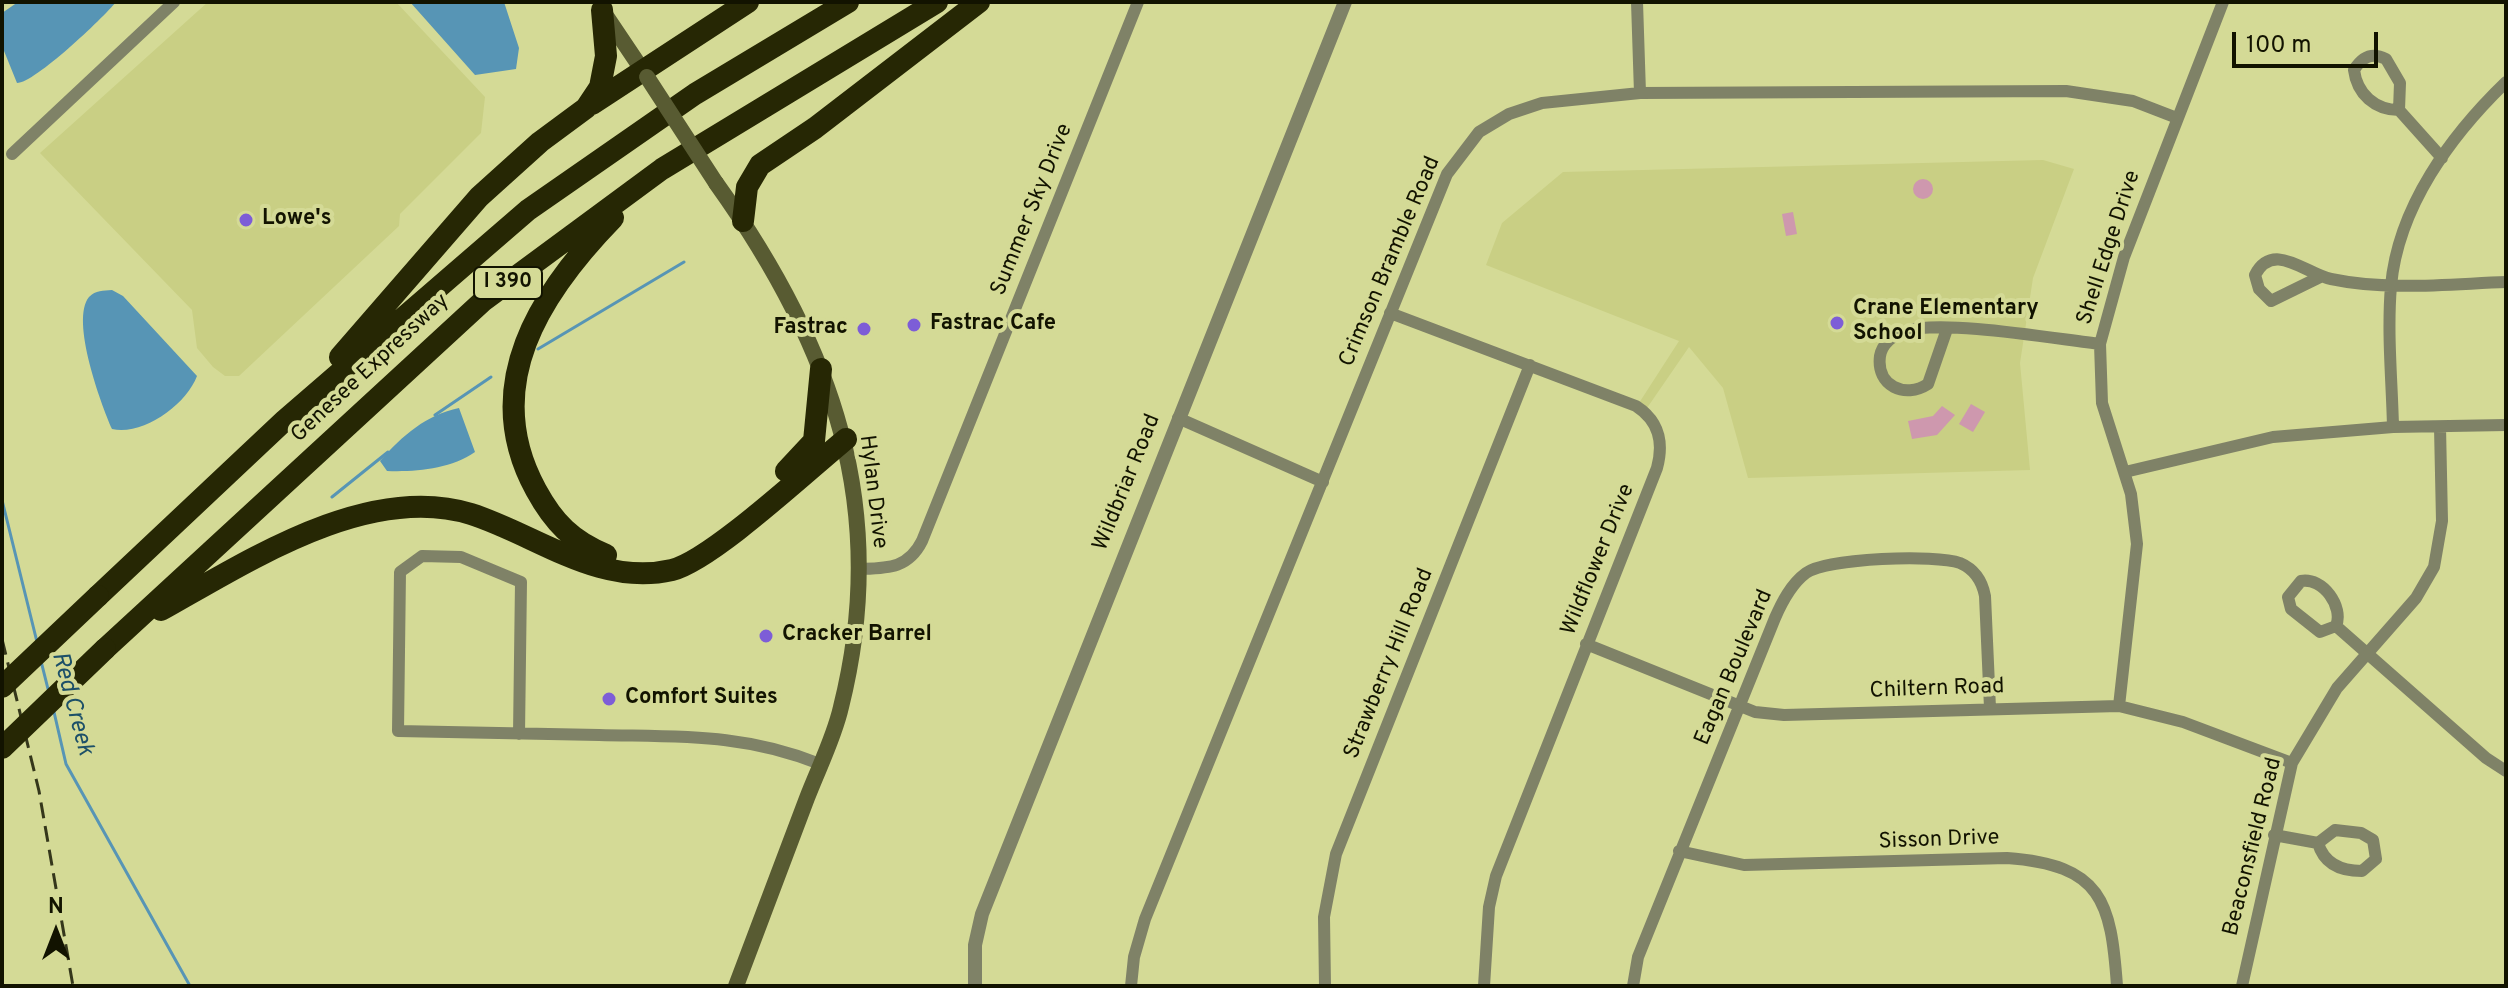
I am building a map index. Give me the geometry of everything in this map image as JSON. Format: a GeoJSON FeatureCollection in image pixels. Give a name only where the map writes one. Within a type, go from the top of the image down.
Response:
{"type":"FeatureCollection","features":[{"type":"Feature","properties":{"kind":"highway"},"geometry":{"type":"LineString","coordinates":[[285,420],[479,197],[540,142],[586,108],[645,74],[748,2]]}},
{"type":"Feature","properties":{"kind":"highway","name":"Genesee Expressway"},"geometry":{"type":"LineString","coordinates":[[2,687],[285,420],[528,210],[695,94],[848,2]]}},
{"type":"Feature","properties":{"kind":"highway","name":"Genesee Expressway"},"geometry":{"type":"LineString","coordinates":[[2,748],[105,649],[483,301],[662,169],[937,2]]}},
{"type":"Feature","properties":{"kind":"highway"},"geometry":{"type":"LineString","coordinates":[[743,221],[747,187],[760,165],[815,128],[979,2]]}},
{"type":"Feature","properties":{"kind":"highway"},"geometry":{"type":"LineString","coordinates":[[586,108],[600,87],[606,56],[599,6]]}},
{"type":"Feature","properties":{"kind":"highway"},"geometry":{"type":"LineString","coordinates":[[662,169],[577,255],[538,315],[521,353],[514,382],[518,445],[527,474],[562,530],[582,546],[613,558],[645,561],[673,556],[701,542],[809,448],[819,418],[821,369]]}},
{"type":"Feature","properties":{"kind":"highway"},"geometry":{"type":"LineString","coordinates":[[128,628],[264,553],[328,525],[379,512],[427,507],[468,513],[619,573],[674,570],[705,554],[846,439]]}},
{"type":"Feature","properties":{"kind":"main road","name":"Hylan Drive"},"geometry":{"type":"LineString","coordinates":[[599,6],[743,221],[794,310],[821,369],[846,439],[855,502],[859,569],[853,656],[840,711],[736,986]]}},
{"type":"Feature","properties":{"kind":"street"},"geometry":{"type":"LineString","coordinates":[[12,154],[174,2]]}},
{"type":"Feature","properties":{"kind":"street","name":"Summer Sky Drive"},"geometry":{"type":"LineString","coordinates":[[859,569],[900,565],[916,553],[922,541],[1138,2]]}},
{"type":"Feature","properties":{"kind":"street","name":"Wildbriar Road"},"geometry":{"type":"LineString","coordinates":[[975,986],[975,945],[982,914],[1345,2]]}},
{"type":"Feature","properties":{"kind":"street"},"geometry":{"type":"LineString","coordinates":[[1637,2],[1640,93]]}},
{"type":"Feature","properties":{"kind":"street","name":"Shell Edge Drive"},"geometry":{"type":"LineString","coordinates":[[2119,706],[2137,562],[2134,515],[2125,472],[2110,436],[2102,403],[2100,344],[2124,257],[2223,2]]}},
{"type":"Feature","properties":{"kind":"street"},"geometry":{"type":"LineString","coordinates":[[2399,110],[2401,92],[2395,72],[2379,56],[2364,58],[2354,70],[2357,83],[2376,105],[2399,110],[2442,158]]}},
{"type":"Feature","properties":{"kind":"street"},"geometry":{"type":"LineString","coordinates":[[2393,427],[2391,285],[2401,236],[2414,203],[2442,158],[2506,82]]}},
{"type":"Feature","properties":{"kind":"street","name":"Crimson Bramble Road"},"geometry":{"type":"LineString","coordinates":[[1131,986],[1134,957],[1145,919],[1390,313],[1447,174],[1479,132],[1509,114],[1542,103],[1640,93],[2066,91],[2133,101],[2177,118]]}},
{"type":"Feature","properties":{"kind":"street"},"geometry":{"type":"LineString","coordinates":[[2320,277],[2271,301],[2259,289],[2255,275],[2265,263],[2281,259],[2320,277],[2391,285],[2506,282]]}},
{"type":"Feature","properties":{"kind":"street","name":"Wildflower Drive"},"geometry":{"type":"LineString","coordinates":[[1390,313],[1636,406],[1652,419],[1660,435],[1657,468],[1496,876],[1489,907],[1484,986]]}},
{"type":"Feature","properties":{"kind":"street"},"geometry":{"type":"LineString","coordinates":[[1947,329],[1928,384],[1921,389],[1898,390],[1885,382],[1880,368],[1880,352],[1889,340],[1904,332],[1947,329],[2100,344]]}},
{"type":"Feature","properties":{"kind":"street","name":"Strawberry Hill Road"},"geometry":{"type":"LineString","coordinates":[[1325,986],[1324,917],[1336,854],[1530,365]]}},
{"type":"Feature","properties":{"kind":"street"},"geometry":{"type":"LineString","coordinates":[[1178,418],[1323,482]]}},
{"type":"Feature","properties":{"kind":"street"},"geometry":{"type":"LineString","coordinates":[[2125,472],[2247,441],[2393,427],[2506,425]]}},
{"type":"Feature","properties":{"kind":"street","name":"Beaconsfield Road"},"geometry":{"type":"LineString","coordinates":[[2242,986],[2292,763],[2328,701],[2416,598],[2434,567],[2442,521],[2440,427]]}},
{"type":"Feature","properties":{"kind":"street"},"geometry":{"type":"LineString","coordinates":[[519,734],[521,582],[461,557],[422,556],[400,572],[398,731],[519,734],[735,738],[780,748],[820,764]]}},
{"type":"Feature","properties":{"kind":"street","name":"Eagan Boulevard"},"geometry":{"type":"LineString","coordinates":[[1633,986],[1638,957],[1738,707],[1784,598],[1807,572],[1837,561],[1944,559],[1970,569],[1983,587],[1990,708]]}},
{"type":"Feature","properties":{"kind":"street"},"geometry":{"type":"LineString","coordinates":[[2301,581],[2314,582],[2336,602],[2339,618],[2336,626],[2320,632],[2291,609],[2288,597],[2301,581]]}},
{"type":"Feature","properties":{"kind":"street"},"geometry":{"type":"LineString","coordinates":[[2336,626],[2486,758],[2506,771]]}},
{"type":"Feature","properties":{"kind":"street","name":"Chiltern Road"},"geometry":{"type":"LineString","coordinates":[[1586,644],[1738,707],[1784,715],[2119,706],[2183,722],[2292,763]]}},
{"type":"Feature","properties":{"kind":"street"},"geometry":{"type":"LineString","coordinates":[[2274,835],[2318,843],[2335,830],[2361,833],[2373,840],[2376,859],[2362,871],[2337,867],[2325,857],[2318,843]]}},
{"type":"Feature","properties":{"kind":"street","name":"Sisson Drive"},"geometry":{"type":"LineString","coordinates":[[1679,851],[1744,865],[2007,858],[2047,864],[2082,881],[2107,910],[2117,986]]}},
{"type":"Feature","properties":{"kind":"shaded area"},"geometry":{"type":"Polygon","coordinates":[[[208,2],[396,2],[485,97],[481,133],[400,214],[399,226],[239,376],[225,376],[213,367],[197,348],[192,310],[40,153],[208,2]]]}},
{"type":"Feature","properties":{"kind":"shaded area"},"geometry":{"type":"Polygon","coordinates":[[[2043,160],[2074,169],[2033,278],[2020,363],[2030,470],[1748,478],[1723,388],[1689,347],[1647,408],[1639,403],[1679,341],[1486,265],[1502,223],[1563,172],[2043,160]]]}},
{"type":"Feature","properties":{"kind":"shaded area"},"geometry":{"type":"Polygon","coordinates":[[[1923,179],[1930,182],[1933,189],[1930,196],[1923,199],[1916,196],[1913,189],[1916,182],[1923,179]]]}},
{"type":"Feature","properties":{"kind":"shaded area"},"geometry":{"type":"Polygon","coordinates":[[[1793,212],[1797,234],[1786,236],[1782,214],[1793,212]]]}},
{"type":"Feature","properties":{"kind":"shaded area"},"geometry":{"type":"Polygon","coordinates":[[[1971,404],[1985,412],[1973,432],[1959,424],[1971,404]]]}},
{"type":"Feature","properties":{"kind":"shaded area"},"geometry":{"type":"Polygon","coordinates":[[[1942,406],[1955,415],[1937,435],[1912,439],[1908,421],[1933,416],[1942,406]]]}},
{"type":"Feature","properties":{"kind":"water"},"geometry":{"type":"Polygon","coordinates":[[[18,2],[116,2],[53,62],[17,83],[2,46],[2,13],[18,2]]]}},
{"type":"Feature","properties":{"kind":"water"},"geometry":{"type":"Polygon","coordinates":[[[410,2],[504,2],[519,48],[516,69],[475,75],[410,2]]]}},
{"type":"Feature","properties":{"kind":"water"},"geometry":{"type":"Polygon","coordinates":[[[112,290],[123,296],[197,376],[183,398],[162,416],[137,428],[124,430],[112,429],[107,417],[89,362],[83,324],[84,308],[89,297],[97,292],[112,290]]]}},
{"type":"Feature","properties":{"kind":"water"},"geometry":{"type":"Polygon","coordinates":[[[459,408],[475,452],[433,468],[387,471],[380,461],[406,435],[426,421],[459,408]]]}},
{"type":"Feature","properties":{"kind":"waterway"},"geometry":{"type":"LineString","coordinates":[[538,349],[684,262]]}},
{"type":"Feature","properties":{"kind":"waterway"},"geometry":{"type":"LineString","coordinates":[[435,415],[491,377]]}},
{"type":"Feature","properties":{"kind":"waterway"},"geometry":{"type":"LineString","coordinates":[[332,497],[388,452]]}},
{"type":"Feature","properties":{"kind":"waterway","name":"Red Creek"},"geometry":{"type":"LineString","coordinates":[[2,500],[37,642]]}},
{"type":"Feature","properties":{"kind":"waterway","name":"Red Creek"},"geometry":{"type":"LineString","coordinates":[[41,661],[48,689]]}},
{"type":"Feature","properties":{"kind":"waterway","name":"Red Creek"},"geometry":{"type":"LineString","coordinates":[[54,712],[66,764],[190,986]]}},
{"type":"Feature","properties":{"kind":"railway"},"geometry":{"type":"LineString","coordinates":[[2,639],[39,791],[73,986]]}},
{"type":"Feature","properties":{"kind":"place","name":"Lowe's"},"geometry":{"type":"Point","coordinates":[246,220]}},
{"type":"Feature","properties":{"kind":"place","name":"Crane Elementary School"},"geometry":{"type":"Point","coordinates":[1837,323]}},
{"type":"Feature","properties":{"kind":"place","name":"Fastrac Cafe"},"geometry":{"type":"Point","coordinates":[914,325]}},
{"type":"Feature","properties":{"kind":"place","name":"Fastrac"},"geometry":{"type":"Point","coordinates":[864,329]}},
{"type":"Feature","properties":{"kind":"place","name":"Cracker Barrel"},"geometry":{"type":"Point","coordinates":[766,636]}},
{"type":"Feature","properties":{"kind":"place","name":"Comfort Suites"},"geometry":{"type":"Point","coordinates":[609,699]}}]}
